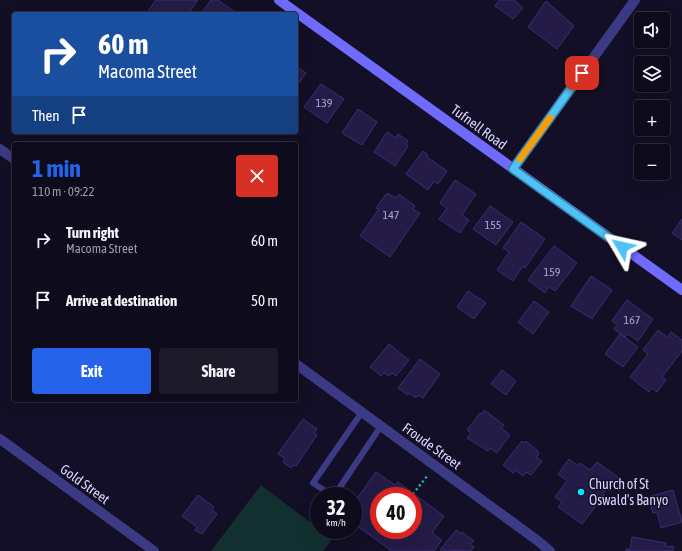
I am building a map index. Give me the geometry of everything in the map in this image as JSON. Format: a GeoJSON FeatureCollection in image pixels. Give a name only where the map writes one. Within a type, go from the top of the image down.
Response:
{"type":"FeatureCollection","features":[{"type":"Feature","properties":{"kind":"street","name":"Tufnell Road"},"geometry":{"type":"LineString","coordinates":[[279,0],[296,12]]}},
{"type":"Feature","properties":{"kind":"street"},"geometry":{"type":"LineString","coordinates":[[513,169],[635,0]]}},
{"type":"Feature","properties":{"kind":"street","name":"Tufnell Road"},"geometry":{"type":"LineString","coordinates":[[298,14],[682,290]]}},
{"type":"Feature","properties":{"kind":"street"},"geometry":{"type":"LineString","coordinates":[[0,149],[12,158]]}},
{"type":"Feature","properties":{"kind":"street","name":"Froude Street"},"geometry":{"type":"LineString","coordinates":[[298,365],[538,540],[550,551]]}},
{"type":"Feature","properties":{"kind":"street","name":"Gold Street"},"geometry":{"type":"LineString","coordinates":[[0,439],[154,551]]}},
{"type":"Feature","properties":{"kind":"lane"},"geometry":{"type":"LineString","coordinates":[[319,487],[313,483],[362,412]]}},
{"type":"Feature","properties":{"kind":"lane"},"geometry":{"type":"LineString","coordinates":[[339,487],[381,426]]}},
{"type":"Feature","properties":{"kind":"path"},"geometry":{"type":"LineString","coordinates":[[418,487],[435,466]]}},
{"type":"Feature","properties":{"kind":"green space"},"geometry":{"type":"Polygon","coordinates":[[[261,485],[310,522],[310,539],[332,539],[323,551],[211,551],[261,485]]]}},
{"type":"Feature","properties":{"kind":"building"},"geometry":{"type":"Polygon","coordinates":[[[156,0],[198,0],[189,12],[147,12],[156,0]]]}},
{"type":"Feature","properties":{"kind":"building"},"geometry":{"type":"Polygon","coordinates":[[[211,0],[218,0],[235,12],[202,12],[211,0]]]}},
{"type":"Feature","properties":{"kind":"building"},"geometry":{"type":"Polygon","coordinates":[[[499,0],[514,0],[523,8],[513,19],[495,6],[499,0]]]}},
{"type":"Feature","properties":{"kind":"building"},"geometry":{"type":"Polygon","coordinates":[[[546,1],[574,26],[557,49],[528,27],[546,1]]]}},
{"type":"Feature","properties":{"kind":"building"},"geometry":{"type":"Polygon","coordinates":[[[298,67],[306,73],[298,84],[298,67]]]}},
{"type":"Feature","properties":{"kind":"building"},"geometry":{"type":"Polygon","coordinates":[[[321,84],[344,99],[327,123],[304,107],[321,84]]]}},
{"type":"Feature","properties":{"kind":"building"},"geometry":{"type":"Polygon","coordinates":[[[358,109],[377,122],[362,145],[342,133],[358,109]]]}},
{"type":"Feature","properties":{"kind":"building"},"geometry":{"type":"Polygon","coordinates":[[[387,132],[396,138],[398,134],[408,141],[406,144],[408,146],[395,166],[374,152],[387,132]]]}},
{"type":"Feature","properties":{"kind":"building"},"geometry":{"type":"Polygon","coordinates":[[[423,151],[428,155],[427,157],[447,171],[438,184],[434,181],[428,190],[406,174],[423,151]]]}},
{"type":"Feature","properties":{"kind":"building"},"geometry":{"type":"Polygon","coordinates":[[[455,180],[476,194],[462,215],[469,220],[460,233],[439,219],[447,208],[440,203],[455,180]]]}},
{"type":"Feature","properties":{"kind":"building"},"geometry":{"type":"Polygon","coordinates":[[[387,193],[396,198],[399,194],[415,206],[413,209],[420,213],[390,257],[360,236],[379,209],[376,208],[387,193]]]}},
{"type":"Feature","properties":{"kind":"building"},"geometry":{"type":"Polygon","coordinates":[[[490,206],[513,222],[496,245],[473,229],[490,206]]]}},
{"type":"Feature","properties":{"kind":"building"},"geometry":{"type":"Polygon","coordinates":[[[682,219],[682,240],[672,233],[682,219]]]}},
{"type":"Feature","properties":{"kind":"building"},"geometry":{"type":"Polygon","coordinates":[[[521,222],[545,239],[525,268],[523,266],[513,281],[497,270],[509,252],[503,248],[521,222]]]}},
{"type":"Feature","properties":{"kind":"building"},"geometry":{"type":"Polygon","coordinates":[[[554,246],[577,263],[555,291],[549,287],[545,293],[528,280],[554,246]]]}},
{"type":"Feature","properties":{"kind":"building"},"geometry":{"type":"Polygon","coordinates":[[[591,276],[612,290],[592,319],[571,306],[591,276]]]}},
{"type":"Feature","properties":{"kind":"building"},"geometry":{"type":"Polygon","coordinates":[[[468,291],[486,303],[474,319],[457,307],[468,291]]]}},
{"type":"Feature","properties":{"kind":"building"},"geometry":{"type":"Polygon","coordinates":[[[627,300],[653,319],[638,341],[628,334],[625,337],[614,329],[617,325],[612,321],[627,300]]]}},
{"type":"Feature","properties":{"kind":"building"},"geometry":{"type":"Polygon","coordinates":[[[534,301],[549,312],[533,334],[518,322],[534,301]]]}},
{"type":"Feature","properties":{"kind":"building"},"geometry":{"type":"Polygon","coordinates":[[[658,330],[667,337],[671,332],[682,340],[682,351],[662,377],[666,380],[657,392],[652,388],[649,392],[630,377],[648,354],[643,350],[658,330]]]}},
{"type":"Feature","properties":{"kind":"building"},"geometry":{"type":"Polygon","coordinates":[[[620,334],[638,347],[623,367],[605,354],[620,334]]]}},
{"type":"Feature","properties":{"kind":"building"},"geometry":{"type":"Polygon","coordinates":[[[389,344],[409,360],[396,376],[392,373],[389,376],[384,373],[381,376],[370,367],[389,344]]]}},
{"type":"Feature","properties":{"kind":"building"},"geometry":{"type":"Polygon","coordinates":[[[420,359],[440,374],[423,398],[418,395],[416,398],[409,393],[408,395],[398,388],[420,359]]]}},
{"type":"Feature","properties":{"kind":"building"},"geometry":{"type":"Polygon","coordinates":[[[502,370],[516,381],[506,395],[491,384],[502,370]]]}},
{"type":"Feature","properties":{"kind":"building"},"geometry":{"type":"Polygon","coordinates":[[[484,410],[504,425],[501,428],[510,435],[497,453],[490,448],[488,451],[467,438],[471,433],[467,430],[484,410]]]}},
{"type":"Feature","properties":{"kind":"building"},"geometry":{"type":"Polygon","coordinates":[[[303,419],[317,429],[314,433],[317,435],[296,466],[294,465],[291,468],[283,462],[285,458],[278,454],[303,419]]]}},
{"type":"Feature","properties":{"kind":"building"},"geometry":{"type":"Polygon","coordinates":[[[522,441],[524,443],[526,441],[538,451],[537,452],[539,454],[536,457],[542,461],[531,475],[526,472],[523,476],[515,470],[513,473],[503,465],[522,441]]]}},
{"type":"Feature","properties":{"kind":"building","name":"Church of St Oswald's Banyo"},"geometry":{"type":"Polygon","coordinates":[[[569,459],[578,466],[580,463],[590,470],[597,462],[619,478],[609,491],[607,489],[582,524],[558,507],[562,502],[555,497],[567,481],[558,474],[569,459]]]}},
{"type":"Feature","properties":{"kind":"building"},"geometry":{"type":"Polygon","coordinates":[[[376,472],[395,485],[398,482],[405,487],[370,487],[370,535],[362,529],[362,491],[376,472]]]}},
{"type":"Feature","properties":{"kind":"building"},"geometry":{"type":"Polygon","coordinates":[[[673,490],[682,522],[661,528],[657,512],[653,513],[648,497],[673,490]]]}},
{"type":"Feature","properties":{"kind":"building"},"geometry":{"type":"Polygon","coordinates":[[[198,495],[214,507],[212,510],[217,514],[202,534],[195,530],[197,527],[182,516],[198,495]]]}},
{"type":"Feature","properties":{"kind":"building"},"geometry":{"type":"Polygon","coordinates":[[[422,500],[444,516],[432,533],[442,540],[434,551],[392,551],[375,539],[422,539],[422,500]]]}},
{"type":"Feature","properties":{"kind":"building"},"geometry":{"type":"Polygon","coordinates":[[[456,530],[461,534],[462,532],[474,541],[470,544],[474,547],[471,551],[440,550],[456,530]]]}},
{"type":"Feature","properties":{"kind":"building"},"geometry":{"type":"Polygon","coordinates":[[[632,537],[666,543],[665,546],[674,547],[673,551],[626,551],[626,549],[630,550],[632,537]]]}},
{"type":"Feature","properties":{"kind":"slow traffic"},"geometry":{"type":"LineString","coordinates":[[520,159],[550,118]]}},
{"type":"Feature","properties":{"kind":"place","name":"Church of St Oswald's Banyo"},"geometry":{"type":"Point","coordinates":[581,492]}},
{"type":"Feature","properties":{"kind":"route"},"geometry":{"type":"LineString","coordinates":[[582,73],[513,169],[622,247]]}}]}
